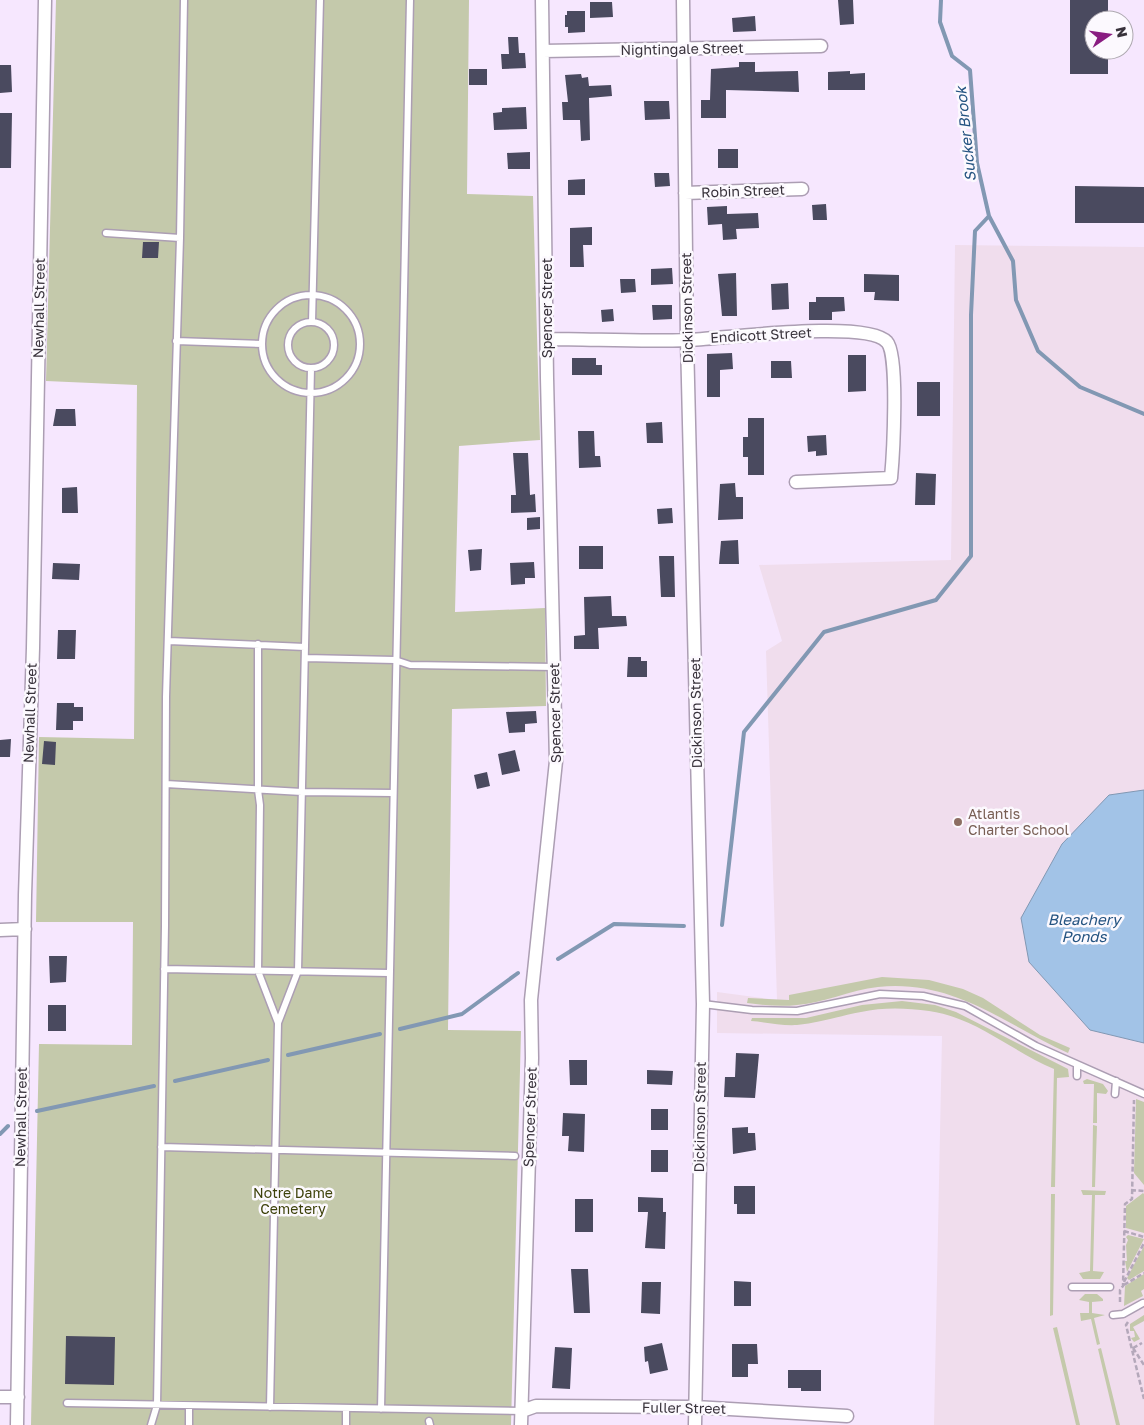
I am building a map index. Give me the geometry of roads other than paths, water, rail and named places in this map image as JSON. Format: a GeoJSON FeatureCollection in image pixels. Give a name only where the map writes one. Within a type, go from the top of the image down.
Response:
{"type":"FeatureCollection","features":[{"type":"Feature","properties":{"kind":"street","name":"Newhall Street"},"geometry":{"type":"LineString","coordinates":[[17,1425],[25,929],[33,638],[45,0]]}},
{"type":"Feature","properties":{"kind":"street","name":"Spencer Street"},"geometry":{"type":"LineString","coordinates":[[521,1425],[532,1058],[531,1000],[556,761],[542,0]]}},
{"type":"Feature","properties":{"kind":"street","name":"Dickinson Street"},"geometry":{"type":"LineString","coordinates":[[683,0],[687,340],[703,1004],[695,1425]]}},
{"type":"Feature","properties":{"kind":"street","name":"Nightingale Street"},"geometry":{"type":"LineString","coordinates":[[543,51],[821,46]]}},
{"type":"Feature","properties":{"kind":"street","name":"Robin Street"},"geometry":{"type":"LineString","coordinates":[[685,193],[802,188]]}},
{"type":"Feature","properties":{"kind":"street","name":"Endicott Street"},"geometry":{"type":"LineString","coordinates":[[547,339],[687,340],[786,331],[853,333],[871,335],[884,340],[890,347],[894,370],[891,478],[796,482]]}},
{"type":"Feature","properties":{"kind":"street"},"geometry":{"type":"LineString","coordinates":[[0,930],[25,929]]}},
{"type":"Feature","properties":{"kind":"street"},"geometry":{"type":"LineString","coordinates":[[0,1397],[18,1397]]}},
{"type":"Feature","properties":{"kind":"street","name":"Fuller Street"},"geometry":{"type":"LineString","coordinates":[[522,1411],[536,1406],[695,1407],[847,1416]]}},
{"type":"Feature","properties":{"kind":"lane"},"geometry":{"type":"LineString","coordinates":[[151,1425],[157,1405],[166,784],[184,0]]}},
{"type":"Feature","properties":{"kind":"lane"},"geometry":{"type":"LineString","coordinates":[[312,322],[320,0]]}},
{"type":"Feature","properties":{"kind":"lane"},"geometry":{"type":"LineString","coordinates":[[381,1409],[410,0]]}},
{"type":"Feature","properties":{"kind":"lane"},"geometry":{"type":"LineString","coordinates":[[106,233],[180,238]]}},
{"type":"Feature","properties":{"kind":"lane"},"geometry":{"type":"LineString","coordinates":[[312,295],[326,298],[346,309],[358,329],[360,346],[357,363],[343,381],[323,392],[310,393],[287,387],[276,379],[269,369],[262,344],[270,318],[278,308],[289,301],[312,295]]}},
{"type":"Feature","properties":{"kind":"lane"},"geometry":{"type":"LineString","coordinates":[[312,322],[327,327],[334,341],[331,357],[326,363],[311,368],[297,363],[292,358],[288,344],[289,337],[298,326],[312,322]]}},
{"type":"Feature","properties":{"kind":"lane"},"geometry":{"type":"LineString","coordinates":[[176,341],[262,344]]}},
{"type":"Feature","properties":{"kind":"lane"},"geometry":{"type":"LineString","coordinates":[[270,1407],[278,1023],[298,971],[311,368]]}},
{"type":"Feature","properties":{"kind":"lane"},"geometry":{"type":"LineString","coordinates":[[169,641],[305,647]]}},
{"type":"Feature","properties":{"kind":"lane"},"geometry":{"type":"LineString","coordinates":[[258,644],[258,790],[260,805],[258,971],[278,1023]]}},
{"type":"Feature","properties":{"kind":"lane"},"geometry":{"type":"LineString","coordinates":[[305,658],[395,660],[410,665],[554,666]]}},
{"type":"Feature","properties":{"kind":"lane"},"geometry":{"type":"LineString","coordinates":[[166,784],[302,792],[393,793]]}},
{"type":"Feature","properties":{"kind":"lane"},"geometry":{"type":"LineString","coordinates":[[164,969],[389,973]]}},
{"type":"Feature","properties":{"kind":"lane"},"geometry":{"type":"LineString","coordinates":[[703,1004],[752,1010],[797,1011],[880,994],[923,996],[965,1006],[1036,1046],[1144,1094]]}},
{"type":"Feature","properties":{"kind":"lane"},"geometry":{"type":"LineString","coordinates":[[1077,1065],[1077,1076]]}},
{"type":"Feature","properties":{"kind":"lane"},"geometry":{"type":"LineString","coordinates":[[1115,1094],[1116,1081]]}},
{"type":"Feature","properties":{"kind":"lane"},"geometry":{"type":"LineString","coordinates":[[161,1147],[515,1156]]}},
{"type":"Feature","properties":{"kind":"lane"},"geometry":{"type":"LineString","coordinates":[[1072,1287],[1110,1287]]}},
{"type":"Feature","properties":{"kind":"lane"},"geometry":{"type":"LineString","coordinates":[[1113,1315],[1123,1314],[1143,1304]]}},
{"type":"Feature","properties":{"kind":"lane"},"geometry":{"type":"LineString","coordinates":[[67,1403],[522,1411]]}},
{"type":"Feature","properties":{"kind":"lane"},"geometry":{"type":"LineString","coordinates":[[189,1406],[189,1425]]}},
{"type":"Feature","properties":{"kind":"lane"},"geometry":{"type":"LineString","coordinates":[[346,1408],[346,1425]]}},
{"type":"Feature","properties":{"kind":"water","name":"Bleachery Ponds"},"geometry":{"type":"Polygon","coordinates":[[[1144,790],[1144,1043],[1090,1030],[1029,962],[1021,918],[1062,844],[1109,795],[1144,790]]]}},
{"type":"Feature","properties":{"kind":"waterway","name":"Sucker Brook"},"geometry":{"type":"LineString","coordinates":[[941,0],[940,22],[952,56],[970,70],[977,163],[989,216],[1013,261],[1016,300],[1038,351],[1080,387],[1144,414]]}},
{"type":"Feature","properties":{"kind":"waterway"},"geometry":{"type":"LineString","coordinates":[[722,925],[744,732],[824,632],[936,600],[971,556],[971,315],[975,231],[989,216]]}},
{"type":"Feature","properties":{"kind":"waterway"},"geometry":{"type":"LineString","coordinates":[[558,959],[614,924],[684,926]]}},
{"type":"Feature","properties":{"kind":"waterway"},"geometry":{"type":"LineString","coordinates":[[400,1029],[462,1014],[518,973]]}},
{"type":"Feature","properties":{"kind":"waterway"},"geometry":{"type":"LineString","coordinates":[[288,1055],[380,1034]]}},
{"type":"Feature","properties":{"kind":"waterway"},"geometry":{"type":"LineString","coordinates":[[175,1081],[268,1060]]}},
{"type":"Feature","properties":{"kind":"waterway"},"geometry":{"type":"LineString","coordinates":[[37,1111],[154,1086]]}},
{"type":"Feature","properties":{"kind":"waterway"},"geometry":{"type":"LineString","coordinates":[[0,1134],[8,1126]]}},
{"type":"Feature","properties":{"kind":"place","name":"Atlantis Charter School"},"geometry":{"type":"Point","coordinates":[958,822]}},
{"type":"Feature","properties":{"kind":"park label","name":"Notre Dame Cemetery"},"geometry":{"type":"Point","coordinates":[293,1202]}}]}
